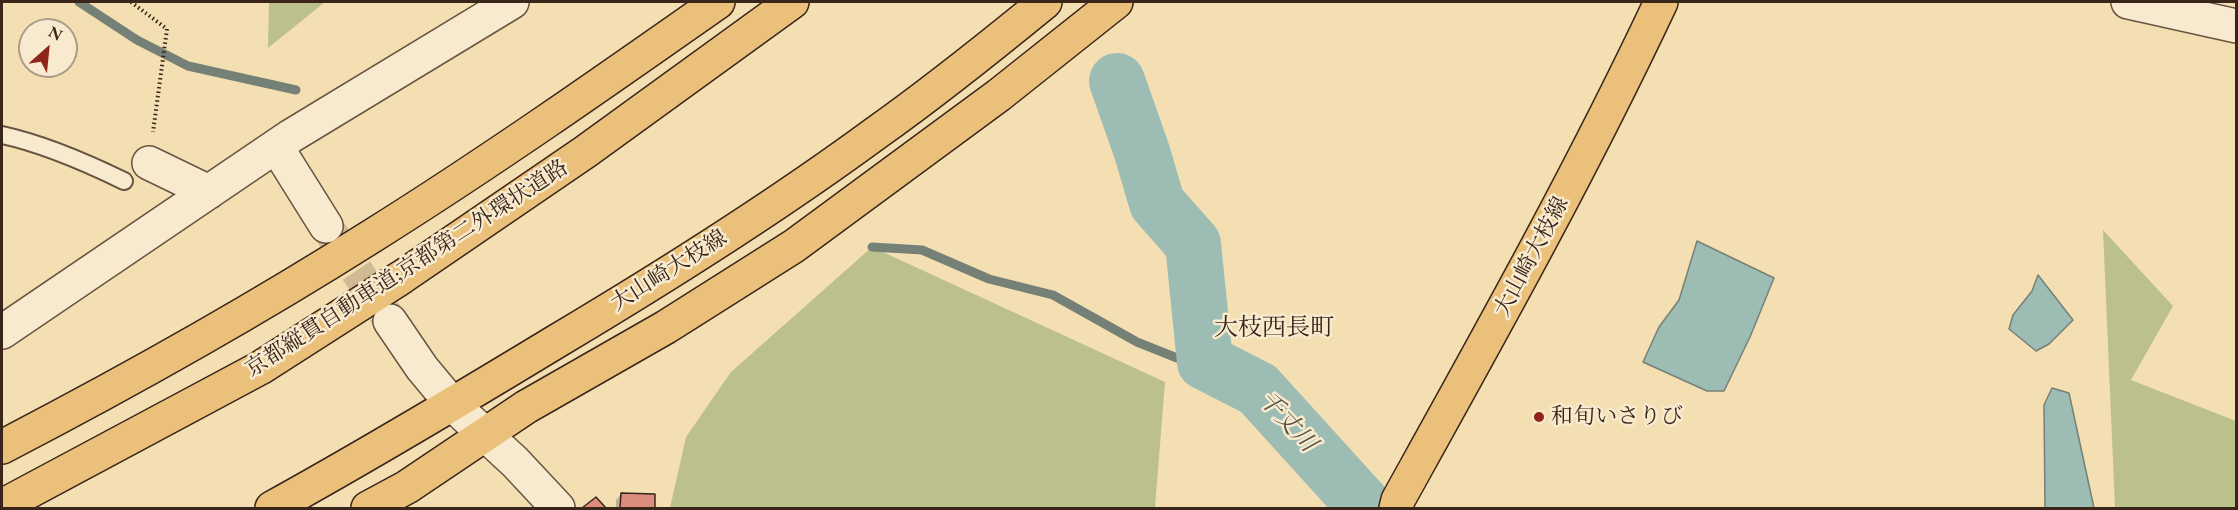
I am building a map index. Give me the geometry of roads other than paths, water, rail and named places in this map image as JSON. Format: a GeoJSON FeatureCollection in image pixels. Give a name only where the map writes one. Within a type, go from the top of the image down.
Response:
{"type":"FeatureCollection","features":[{"type":"Feature","properties":{"kind":"main road","name":"京都縦貫自動車道;京都第二外環状道路"},"geometry":{"type":"LineString","coordinates":[[2,447],[84,405],[372,237],[550,119],[718,2]]}},
{"type":"Feature","properties":{"kind":"main road","name":"京都縦貫自動車道;京都第二外環状道路"},"geometry":{"type":"LineString","coordinates":[[2,506],[260,368],[402,277],[585,152],[792,2]]}},
{"type":"Feature","properties":{"kind":"main road","name":"大山崎大枝線"},"geometry":{"type":"LineString","coordinates":[[272,508],[452,404],[646,287],[760,214],[877,133],[1045,2]]}},
{"type":"Feature","properties":{"kind":"main road","name":"大山崎大枝線"},"geometry":{"type":"LineString","coordinates":[[368,508],[407,487],[526,407],[666,327],[794,246],[999,95],[1116,2]]}},
{"type":"Feature","properties":{"kind":"main road","name":"大山崎大枝線"},"geometry":{"type":"LineString","coordinates":[[1397,504],[1616,97],[1661,2]]}},
{"type":"Feature","properties":{"kind":"street"},"geometry":{"type":"LineString","coordinates":[[2,332],[276,146],[512,2]]}},
{"type":"Feature","properties":{"kind":"street"},"geometry":{"type":"LineString","coordinates":[[2128,2],[2236,26]]}},
{"type":"Feature","properties":{"kind":"street"},"geometry":{"type":"LineString","coordinates":[[276,146],[326,226]]}},
{"type":"Feature","properties":{"kind":"street"},"geometry":{"type":"LineString","coordinates":[[136,172],[209,192]]}},
{"type":"Feature","properties":{"kind":"street"},"geometry":{"type":"LineString","coordinates":[[390,321],[422,368],[452,404],[515,462],[558,508]]}},
{"type":"Feature","properties":{"kind":"lane"},"geometry":{"type":"LineString","coordinates":[[2,135],[22,139],[86,162],[136,172]]}},
{"type":"Feature","properties":{"kind":"water"},"geometry":{"type":"Polygon","coordinates":[[[1697,241],[1774,278],[1750,337],[1724,391],[1707,391],[1643,362],[1659,327],[1679,300],[1697,241]]]}},
{"type":"Feature","properties":{"kind":"water"},"geometry":{"type":"Polygon","coordinates":[[[2038,275],[2073,320],[2049,344],[2036,351],[2009,329],[2013,315],[2032,291],[2038,275]]]}},
{"type":"Feature","properties":{"kind":"water"},"geometry":{"type":"Polygon","coordinates":[[[2052,388],[2069,393],[2094,508],[2045,508],[2044,405],[2052,388]]]}},
{"type":"Feature","properties":{"kind":"waterway"},"geometry":{"type":"LineString","coordinates":[[79,2],[137,40],[188,66],[296,90]]}},
{"type":"Feature","properties":{"kind":"waterway","name":"千丈川"},"geometry":{"type":"LineString","coordinates":[[1117,81],[1157,203],[1193,244],[1205,362],[1258,389],[1366,508]]}},
{"type":"Feature","properties":{"kind":"waterway"},"geometry":{"type":"LineString","coordinates":[[872,247],[922,250],[989,279],[1053,295],[1137,342],[1177,358],[1205,362]]}},
{"type":"Feature","properties":{"kind":"tunnel"},"geometry":{"type":"LineString","coordinates":[[329,230],[389,319]]}},
{"type":"Feature","properties":{"kind":"place","name":"和旬いさりび"},"geometry":{"type":"Point","coordinates":[1539,417]}},
{"type":"Feature","properties":{"kind":"district","name":"大枝西長町"},"geometry":{"type":"Point","coordinates":[1274,328]}}]}
